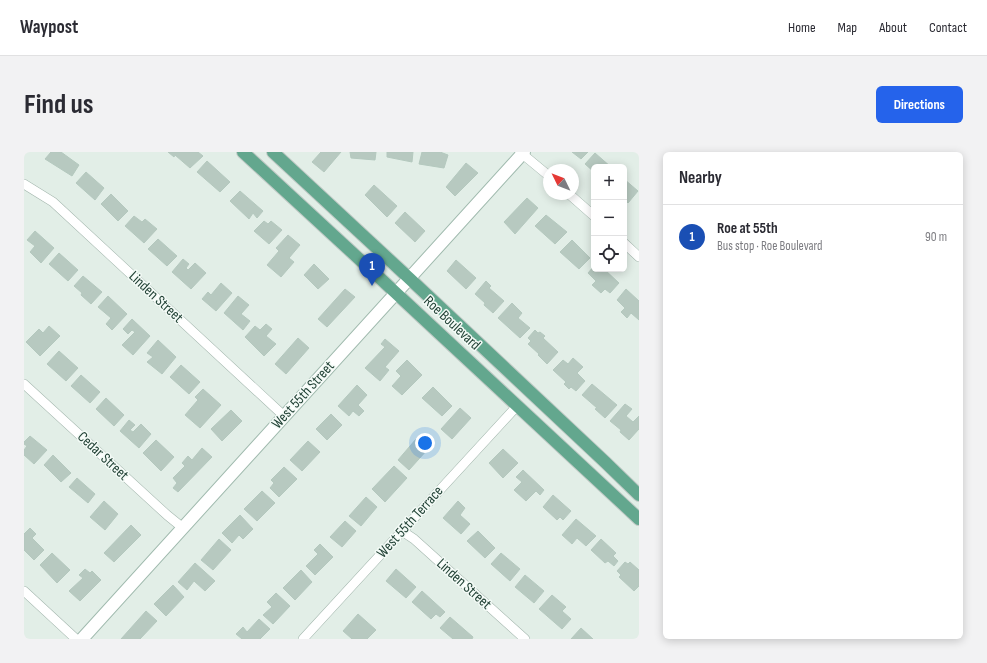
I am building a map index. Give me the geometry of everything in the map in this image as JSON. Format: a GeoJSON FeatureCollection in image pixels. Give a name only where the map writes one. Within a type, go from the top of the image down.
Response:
{"type":"FeatureCollection","features":[{"type":"Feature","properties":{"kind":"main road","name":"Roe Boulevard"},"geometry":{"type":"LineString","coordinates":[[243,152],[397,293],[516,406],[639,519]]}},
{"type":"Feature","properties":{"kind":"main road","name":"Roe Boulevard"},"geometry":{"type":"LineString","coordinates":[[273,152],[410,278],[639,495]]}},
{"type":"Feature","properties":{"kind":"street","name":"West 55th Street"},"geometry":{"type":"LineString","coordinates":[[82,639],[397,293],[522,152]]}},
{"type":"Feature","properties":{"kind":"street"},"geometry":{"type":"LineString","coordinates":[[522,152],[543,171]]}},
{"type":"Feature","properties":{"kind":"street","name":"Linden Street"},"geometry":{"type":"LineString","coordinates":[[24,184],[52,202],[284,416]]}},
{"type":"Feature","properties":{"kind":"street"},"geometry":{"type":"LineString","coordinates":[[576,200],[591,213]]}},
{"type":"Feature","properties":{"kind":"street"},"geometry":{"type":"LineString","coordinates":[[627,246],[639,257]]}},
{"type":"Feature","properties":{"kind":"street","name":"Cedar Street"},"geometry":{"type":"LineString","coordinates":[[24,384],[167,515],[184,528]]}},
{"type":"Feature","properties":{"kind":"street","name":"West 55th Terrace"},"geometry":{"type":"LineString","coordinates":[[303,639],[344,596],[516,406]]}},
{"type":"Feature","properties":{"kind":"street","name":"Linden Street"},"geometry":{"type":"LineString","coordinates":[[402,531],[414,539],[525,639]]}},
{"type":"Feature","properties":{"kind":"street"},"geometry":{"type":"LineString","coordinates":[[24,591],[76,639]]}},
{"type":"Feature","properties":{"kind":"building"},"geometry":{"type":"Polygon","coordinates":[[[51,152],[61,152],[79,165],[72,176],[45,159],[51,152]]]}},
{"type":"Feature","properties":{"kind":"building"},"geometry":{"type":"Polygon","coordinates":[[[168,152],[198,152],[203,156],[190,168],[175,155],[174,157],[168,152]]]}},
{"type":"Feature","properties":{"kind":"building"},"geometry":{"type":"Polygon","coordinates":[[[321,152],[341,152],[324,172],[312,162],[321,152]]]}},
{"type":"Feature","properties":{"kind":"building"},"geometry":{"type":"Polygon","coordinates":[[[350,152],[376,152],[375,160],[351,158],[350,152]]]}},
{"type":"Feature","properties":{"kind":"building"},"geometry":{"type":"Polygon","coordinates":[[[387,152],[413,152],[412,162],[387,157],[387,152]]]}},
{"type":"Feature","properties":{"kind":"building"},"geometry":{"type":"Polygon","coordinates":[[[422,152],[440,152],[448,155],[444,168],[419,164],[422,152]]]}},
{"type":"Feature","properties":{"kind":"building"},"geometry":{"type":"Polygon","coordinates":[[[572,152],[588,152],[581,159],[572,152]]]}},
{"type":"Feature","properties":{"kind":"building"},"geometry":{"type":"Polygon","coordinates":[[[595,153],[608,164],[591,164],[591,169],[585,164],[595,153]]]}},
{"type":"Feature","properties":{"kind":"building"},"geometry":{"type":"Polygon","coordinates":[[[207,161],[230,182],[220,192],[197,172],[207,161]]]}},
{"type":"Feature","properties":{"kind":"building"},"geometry":{"type":"Polygon","coordinates":[[[466,163],[478,173],[455,196],[446,187],[466,163]]]}},
{"type":"Feature","properties":{"kind":"building"},"geometry":{"type":"Polygon","coordinates":[[[86,172],[104,188],[95,200],[76,183],[86,172]]]}},
{"type":"Feature","properties":{"kind":"building"},"geometry":{"type":"Polygon","coordinates":[[[627,182],[638,191],[628,203],[627,202],[627,182]]]}},
{"type":"Feature","properties":{"kind":"building"},"geometry":{"type":"Polygon","coordinates":[[[374,185],[397,206],[387,217],[365,195],[374,185]]]}},
{"type":"Feature","properties":{"kind":"building"},"geometry":{"type":"Polygon","coordinates":[[[240,191],[263,211],[257,218],[253,213],[249,219],[230,201],[240,191]]]}},
{"type":"Feature","properties":{"kind":"building"},"geometry":{"type":"Polygon","coordinates":[[[111,194],[128,211],[118,221],[101,204],[111,194]]]}},
{"type":"Feature","properties":{"kind":"building"},"geometry":{"type":"Polygon","coordinates":[[[527,198],[538,208],[515,234],[504,222],[527,198]]]}},
{"type":"Feature","properties":{"kind":"building"},"geometry":{"type":"Polygon","coordinates":[[[405,212],[425,231],[415,242],[395,223],[405,212]]]}},
{"type":"Feature","properties":{"kind":"building"},"geometry":{"type":"Polygon","coordinates":[[[546,215],[567,232],[555,244],[535,226],[546,215]]]}},
{"type":"Feature","properties":{"kind":"building"},"geometry":{"type":"Polygon","coordinates":[[[134,216],[142,222],[145,219],[157,229],[144,243],[125,226],[134,216]]]}},
{"type":"Feature","properties":{"kind":"building"},"geometry":{"type":"Polygon","coordinates":[[[264,221],[268,224],[271,221],[282,230],[269,244],[254,231],[264,221]]]}},
{"type":"Feature","properties":{"kind":"building"},"geometry":{"type":"Polygon","coordinates":[[[35,231],[54,248],[41,263],[30,252],[35,246],[27,240],[35,231]]]}},
{"type":"Feature","properties":{"kind":"building"},"geometry":{"type":"Polygon","coordinates":[[[288,235],[300,245],[289,258],[294,262],[281,277],[267,265],[279,251],[276,248],[288,235]]]}},
{"type":"Feature","properties":{"kind":"building"},"geometry":{"type":"Polygon","coordinates":[[[158,239],[177,256],[167,266],[148,249],[158,239]]]}},
{"type":"Feature","properties":{"kind":"building"},"geometry":{"type":"Polygon","coordinates":[[[572,240],[590,258],[579,269],[560,252],[572,240]]]}},
{"type":"Feature","properties":{"kind":"building"},"geometry":{"type":"Polygon","coordinates":[[[59,253],[78,270],[68,281],[49,264],[59,253]]]}},
{"type":"Feature","properties":{"kind":"building"},"geometry":{"type":"Polygon","coordinates":[[[183,259],[189,264],[186,268],[188,270],[195,263],[206,273],[191,289],[172,272],[183,259]]]}},
{"type":"Feature","properties":{"kind":"building"},"geometry":{"type":"Polygon","coordinates":[[[456,260],[476,278],[466,289],[447,271],[456,260]]]}},
{"type":"Feature","properties":{"kind":"building"},"geometry":{"type":"Polygon","coordinates":[[[314,264],[329,279],[318,289],[304,275],[314,264]]]}},
{"type":"Feature","properties":{"kind":"building"},"geometry":{"type":"Polygon","coordinates":[[[591,270],[591,272],[607,272],[619,283],[610,293],[605,289],[601,293],[592,285],[596,281],[588,273],[591,270]]]}},
{"type":"Feature","properties":{"kind":"building"},"geometry":{"type":"Polygon","coordinates":[[[83,276],[102,292],[91,304],[74,286],[83,276]]]}},
{"type":"Feature","properties":{"kind":"building"},"geometry":{"type":"Polygon","coordinates":[[[486,281],[491,286],[489,288],[504,301],[493,313],[475,294],[486,281]]]}},
{"type":"Feature","properties":{"kind":"building"},"geometry":{"type":"Polygon","coordinates":[[[221,283],[232,293],[216,311],[202,299],[208,292],[211,295],[221,283]]]}},
{"type":"Feature","properties":{"kind":"building"},"geometry":{"type":"Polygon","coordinates":[[[345,289],[355,297],[327,327],[318,319],[345,289]]]}},
{"type":"Feature","properties":{"kind":"building"},"geometry":{"type":"Polygon","coordinates":[[[626,289],[639,301],[639,320],[631,313],[627,318],[621,312],[625,308],[617,300],[626,289]]]}},
{"type":"Feature","properties":{"kind":"building"},"geometry":{"type":"Polygon","coordinates":[[[108,296],[127,314],[112,330],[106,324],[111,318],[98,307],[108,296]]]}},
{"type":"Feature","properties":{"kind":"building"},"geometry":{"type":"Polygon","coordinates":[[[238,296],[249,305],[241,314],[250,321],[243,330],[224,313],[238,296]]]}},
{"type":"Feature","properties":{"kind":"building"},"geometry":{"type":"Polygon","coordinates":[[[512,303],[522,313],[518,318],[530,328],[520,338],[498,318],[512,303]]]}},
{"type":"Feature","properties":{"kind":"building"},"geometry":{"type":"Polygon","coordinates":[[[132,319],[150,336],[133,355],[122,345],[135,332],[132,330],[128,334],[123,329],[132,319]]]}},
{"type":"Feature","properties":{"kind":"building"},"geometry":{"type":"Polygon","coordinates":[[[266,324],[272,329],[266,336],[276,344],[264,356],[245,337],[255,326],[260,330],[266,324]]]}},
{"type":"Feature","properties":{"kind":"building"},"geometry":{"type":"Polygon","coordinates":[[[49,326],[60,336],[40,356],[26,342],[39,329],[43,333],[49,326]]]}},
{"type":"Feature","properties":{"kind":"building"},"geometry":{"type":"Polygon","coordinates":[[[535,330],[545,336],[543,338],[558,352],[547,364],[528,344],[531,341],[528,338],[535,330]]]}},
{"type":"Feature","properties":{"kind":"building"},"geometry":{"type":"Polygon","coordinates":[[[298,338],[309,348],[286,374],[275,364],[298,338]]]}},
{"type":"Feature","properties":{"kind":"building"},"geometry":{"type":"Polygon","coordinates":[[[385,339],[399,351],[385,367],[389,370],[380,381],[365,368],[385,347],[381,344],[385,339]]]}},
{"type":"Feature","properties":{"kind":"building"},"geometry":{"type":"Polygon","coordinates":[[[158,340],[176,357],[162,374],[147,362],[153,357],[147,353],[158,340]]]}},
{"type":"Feature","properties":{"kind":"building"},"geometry":{"type":"Polygon","coordinates":[[[59,351],[78,368],[66,381],[47,364],[59,351]]]}},
{"type":"Feature","properties":{"kind":"building"},"geometry":{"type":"Polygon","coordinates":[[[573,358],[583,367],[577,373],[585,381],[576,391],[571,387],[569,389],[564,384],[566,382],[553,370],[563,360],[568,364],[573,358]]]}},
{"type":"Feature","properties":{"kind":"building"},"geometry":{"type":"Polygon","coordinates":[[[407,360],[422,375],[402,395],[392,386],[401,376],[396,371],[407,360]]]}},
{"type":"Feature","properties":{"kind":"building"},"geometry":{"type":"Polygon","coordinates":[[[181,365],[200,382],[189,394],[170,377],[181,365]]]}},
{"type":"Feature","properties":{"kind":"building"},"geometry":{"type":"Polygon","coordinates":[[[81,375],[100,392],[90,403],[71,386],[81,375]]]}},
{"type":"Feature","properties":{"kind":"building"},"geometry":{"type":"Polygon","coordinates":[[[592,384],[617,405],[605,418],[595,409],[597,408],[582,395],[592,384]]]}},
{"type":"Feature","properties":{"kind":"building"},"geometry":{"type":"Polygon","coordinates":[[[357,385],[367,395],[358,405],[364,411],[359,416],[353,411],[349,416],[338,406],[357,385]]]}},
{"type":"Feature","properties":{"kind":"building"},"geometry":{"type":"Polygon","coordinates":[[[433,387],[452,406],[442,416],[422,398],[433,387]]]}},
{"type":"Feature","properties":{"kind":"building"},"geometry":{"type":"Polygon","coordinates":[[[203,389],[221,405],[200,428],[185,415],[198,400],[195,397],[203,389]]]}},
{"type":"Feature","properties":{"kind":"building"},"geometry":{"type":"Polygon","coordinates":[[[106,398],[124,415],[114,426],[96,409],[106,398]]]}},
{"type":"Feature","properties":{"kind":"building"},"geometry":{"type":"Polygon","coordinates":[[[625,404],[632,409],[626,416],[633,422],[639,416],[639,429],[629,440],[620,432],[621,430],[610,421],[625,404]]]}},
{"type":"Feature","properties":{"kind":"building"},"geometry":{"type":"Polygon","coordinates":[[[460,408],[471,418],[452,439],[441,429],[460,408]]]}},
{"type":"Feature","properties":{"kind":"building"},"geometry":{"type":"Polygon","coordinates":[[[231,410],[242,421],[222,441],[211,429],[231,410]]]}},
{"type":"Feature","properties":{"kind":"building"},"geometry":{"type":"Polygon","coordinates":[[[331,414],[342,425],[327,440],[316,429],[331,414]]]}},
{"type":"Feature","properties":{"kind":"building"},"geometry":{"type":"Polygon","coordinates":[[[129,420],[135,425],[130,430],[133,432],[141,424],[151,434],[139,448],[120,431],[129,420]]]}},
{"type":"Feature","properties":{"kind":"building"},"geometry":{"type":"Polygon","coordinates":[[[30,436],[47,450],[34,464],[24,455],[24,450],[27,446],[24,442],[30,436]]]}},
{"type":"Feature","properties":{"kind":"building"},"geometry":{"type":"Polygon","coordinates":[[[416,439],[428,449],[409,470],[398,460],[416,439]]]}},
{"type":"Feature","properties":{"kind":"building"},"geometry":{"type":"Polygon","coordinates":[[[156,440],[174,457],[161,471],[143,453],[156,440]]]}},
{"type":"Feature","properties":{"kind":"building"},"geometry":{"type":"Polygon","coordinates":[[[308,441],[320,452],[302,471],[290,460],[308,441]]]}},
{"type":"Feature","properties":{"kind":"building"},"geometry":{"type":"Polygon","coordinates":[[[202,448],[212,457],[178,492],[173,488],[177,483],[173,478],[185,466],[182,463],[188,456],[192,460],[202,448]]]}},
{"type":"Feature","properties":{"kind":"building"},"geometry":{"type":"Polygon","coordinates":[[[503,449],[518,463],[503,478],[489,463],[503,449]]]}},
{"type":"Feature","properties":{"kind":"building"},"geometry":{"type":"Polygon","coordinates":[[[53,455],[71,473],[61,482],[44,465],[53,455]]]}},
{"type":"Feature","properties":{"kind":"building"},"geometry":{"type":"Polygon","coordinates":[[[394,466],[407,478],[385,502],[372,489],[394,466]]]}},
{"type":"Feature","properties":{"kind":"building"},"geometry":{"type":"Polygon","coordinates":[[[284,467],[297,479],[279,497],[270,488],[274,483],[271,480],[284,467]]]}},
{"type":"Feature","properties":{"kind":"building"},"geometry":{"type":"Polygon","coordinates":[[[523,470],[544,490],[540,495],[536,491],[526,501],[514,490],[522,482],[516,477],[523,470]]]}},
{"type":"Feature","properties":{"kind":"building"},"geometry":{"type":"Polygon","coordinates":[[[77,478],[95,494],[88,503],[69,487],[77,478]]]}},
{"type":"Feature","properties":{"kind":"building"},"geometry":{"type":"Polygon","coordinates":[[[262,491],[275,503],[257,521],[244,509],[262,491]]]}},
{"type":"Feature","properties":{"kind":"building"},"geometry":{"type":"Polygon","coordinates":[[[553,495],[571,511],[563,520],[560,517],[557,520],[543,507],[553,495]]]}},
{"type":"Feature","properties":{"kind":"building"},"geometry":{"type":"Polygon","coordinates":[[[366,497],[377,507],[361,526],[349,516],[366,497]]]}},
{"type":"Feature","properties":{"kind":"building"},"geometry":{"type":"Polygon","coordinates":[[[104,501],[118,514],[105,530],[90,517],[104,501]]]}},
{"type":"Feature","properties":{"kind":"building"},"geometry":{"type":"Polygon","coordinates":[[[458,501],[465,508],[460,515],[470,524],[461,534],[443,518],[458,501]]]}},
{"type":"Feature","properties":{"kind":"building"},"geometry":{"type":"Polygon","coordinates":[[[240,515],[253,529],[243,539],[239,535],[232,543],[222,533],[240,515]]]}},
{"type":"Feature","properties":{"kind":"building"},"geometry":{"type":"Polygon","coordinates":[[[576,519],[596,536],[586,546],[577,538],[572,544],[562,535],[576,519]]]}},
{"type":"Feature","properties":{"kind":"building"},"geometry":{"type":"Polygon","coordinates":[[[345,521],[356,531],[342,547],[330,537],[345,521]]]}},
{"type":"Feature","properties":{"kind":"building"},"geometry":{"type":"Polygon","coordinates":[[[131,525],[141,535],[114,562],[104,553],[131,525]]]}},
{"type":"Feature","properties":{"kind":"building"},"geometry":{"type":"Polygon","coordinates":[[[30,528],[36,534],[32,538],[44,550],[34,560],[24,550],[24,534],[30,528]]]}},
{"type":"Feature","properties":{"kind":"building"},"geometry":{"type":"Polygon","coordinates":[[[478,531],[495,548],[485,558],[467,541],[478,531]]]}},
{"type":"Feature","properties":{"kind":"building"},"geometry":{"type":"Polygon","coordinates":[[[219,539],[231,550],[213,570],[201,560],[219,539]]]}},
{"type":"Feature","properties":{"kind":"building"},"geometry":{"type":"Polygon","coordinates":[[[601,539],[616,553],[613,556],[618,561],[614,566],[608,561],[605,563],[591,550],[601,539]]]}},
{"type":"Feature","properties":{"kind":"building"},"geometry":{"type":"Polygon","coordinates":[[[320,544],[333,557],[315,575],[306,566],[318,554],[314,550],[320,544]]]}},
{"type":"Feature","properties":{"kind":"building"},"geometry":{"type":"Polygon","coordinates":[[[52,553],[70,570],[57,583],[40,565],[52,553]]]}},
{"type":"Feature","properties":{"kind":"building"},"geometry":{"type":"Polygon","coordinates":[[[501,553],[520,569],[510,581],[491,564],[501,553]]]}},
{"type":"Feature","properties":{"kind":"building"},"geometry":{"type":"Polygon","coordinates":[[[625,562],[628,564],[630,562],[639,570],[639,586],[634,591],[619,577],[621,575],[617,571],[625,562]]]}},
{"type":"Feature","properties":{"kind":"building"},"geometry":{"type":"Polygon","coordinates":[[[195,563],[215,581],[205,591],[194,581],[187,590],[178,582],[195,563]]]}},
{"type":"Feature","properties":{"kind":"building"},"geometry":{"type":"Polygon","coordinates":[[[85,569],[90,573],[92,571],[101,580],[80,601],[69,591],[83,578],[79,575],[85,569]]]}},
{"type":"Feature","properties":{"kind":"building"},"geometry":{"type":"Polygon","coordinates":[[[396,569],[416,587],[406,598],[386,581],[396,569]]]}},
{"type":"Feature","properties":{"kind":"building"},"geometry":{"type":"Polygon","coordinates":[[[301,570],[312,582],[295,600],[283,588],[301,570]]]}},
{"type":"Feature","properties":{"kind":"building"},"geometry":{"type":"Polygon","coordinates":[[[525,575],[544,591],[534,603],[515,587],[525,575]]]}},
{"type":"Feature","properties":{"kind":"building"},"geometry":{"type":"Polygon","coordinates":[[[173,585],[184,597],[166,616],[154,604],[173,585]]]}},
{"type":"Feature","properties":{"kind":"building"},"geometry":{"type":"Polygon","coordinates":[[[422,591],[445,612],[440,617],[436,614],[431,619],[412,602],[422,591]]]}},
{"type":"Feature","properties":{"kind":"building"},"geometry":{"type":"Polygon","coordinates":[[[276,593],[290,606],[273,624],[263,615],[272,607],[267,602],[276,593]]]}},
{"type":"Feature","properties":{"kind":"building"},"geometry":{"type":"Polygon","coordinates":[[[552,595],[566,607],[562,611],[571,619],[562,629],[539,609],[552,595]]]}},
{"type":"Feature","properties":{"kind":"building"},"geometry":{"type":"Polygon","coordinates":[[[146,611],[157,621],[140,639],[121,639],[146,611]]]}},
{"type":"Feature","properties":{"kind":"building"},"geometry":{"type":"Polygon","coordinates":[[[358,614],[376,630],[367,639],[352,639],[343,631],[358,614]]]}},
{"type":"Feature","properties":{"kind":"building"},"geometry":{"type":"Polygon","coordinates":[[[450,617],[473,637],[472,639],[453,639],[440,628],[450,617]]]}},
{"type":"Feature","properties":{"kind":"building"},"geometry":{"type":"Polygon","coordinates":[[[259,619],[270,629],[260,639],[242,639],[236,634],[243,627],[247,632],[259,619]]]}},
{"type":"Feature","properties":{"kind":"building"},"geometry":{"type":"Polygon","coordinates":[[[581,628],[593,639],[571,639],[581,628]]]}},
{"type":"Feature","properties":{"kind":"place","name":"Roe at 55th"},"geometry":{"type":"Point","coordinates":[372,286]}}]}
